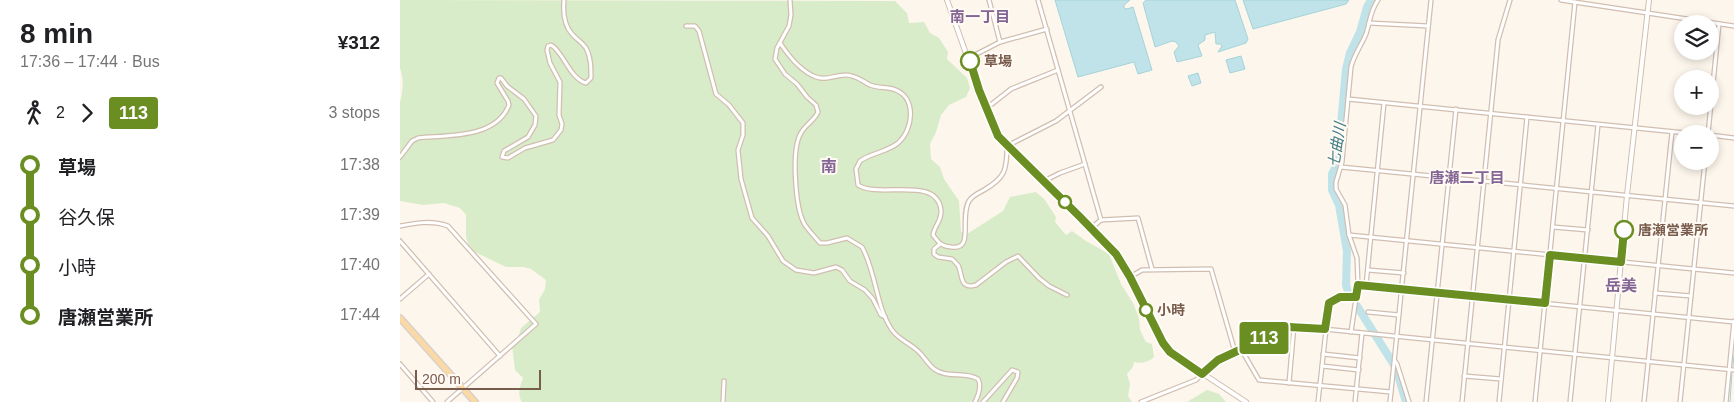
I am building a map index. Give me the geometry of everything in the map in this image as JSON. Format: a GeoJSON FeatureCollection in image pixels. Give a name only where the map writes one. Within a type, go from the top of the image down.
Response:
{"type":"FeatureCollection","features":[{"type":"Feature","properties":{"kind":"main road"},"geometry":{"type":"LineString","coordinates":[[400,318],[476,402]]}},
{"type":"Feature","properties":{"kind":"street"},"geometry":{"type":"LineString","coordinates":[[400,156],[412,141],[418,138],[474,133],[499,119],[508,106],[508,101],[497,84],[498,78],[501,78],[507,86],[524,99],[536,116],[535,125],[528,137],[504,151],[502,157],[508,158],[525,148],[547,143],[558,136],[562,124],[559,114],[560,82],[550,63],[548,46],[555,47],[564,62],[582,81],[586,83],[591,78],[589,55],[585,46],[570,31],[564,15],[564,0]]}},
{"type":"Feature","properties":{"kind":"street"},"geometry":{"type":"LineString","coordinates":[[790,0],[791,15],[789,26],[776,48],[775,58],[778,66],[816,105],[818,110],[817,115],[801,133],[796,146],[795,171],[805,225],[820,244],[827,244],[847,238],[862,247],[885,317],[892,329],[901,340],[917,350],[934,368],[946,375],[971,376],[978,379],[980,388],[975,402]]}},
{"type":"Feature","properties":{"kind":"street"},"geometry":{"type":"LineString","coordinates":[[947,0],[995,131],[1007,146],[1116,254],[1130,277],[1163,343],[1170,352],[1246,402]]}},
{"type":"Feature","properties":{"kind":"street"},"geometry":{"type":"LineString","coordinates":[[989,0],[1000,42]]}},
{"type":"Feature","properties":{"kind":"street"},"geometry":{"type":"LineString","coordinates":[[1038,0],[1100,220]]}},
{"type":"Feature","properties":{"kind":"street"},"geometry":{"type":"LineString","coordinates":[[1351,332],[1358,285],[1357,258],[1349,235],[1345,205],[1336,189],[1337,175],[1341,167],[1351,67],[1366,34],[1370,13],[1378,0]]}},
{"type":"Feature","properties":{"kind":"street"},"geometry":{"type":"LineString","coordinates":[[1390,402],[1431,0]]}},
{"type":"Feature","properties":{"kind":"street"},"geometry":{"type":"LineString","coordinates":[[1462,402],[1498,40],[1510,0]]}},
{"type":"Feature","properties":{"kind":"street"},"geometry":{"type":"LineString","coordinates":[[1561,0],[1674,17]]}},
{"type":"Feature","properties":{"kind":"street"},"geometry":{"type":"LineString","coordinates":[[1608,402],[1627,195],[1649,0]]}},
{"type":"Feature","properties":{"kind":"street"},"geometry":{"type":"LineString","coordinates":[[1535,402],[1575,2]]}},
{"type":"Feature","properties":{"kind":"street"},"geometry":{"type":"LineString","coordinates":[[1369,23],[1428,26]]}},
{"type":"Feature","properties":{"kind":"street"},"geometry":{"type":"LineString","coordinates":[[1719,24],[1734,26]]}},
{"type":"Feature","properties":{"kind":"street"},"geometry":{"type":"LineString","coordinates":[[686,26],[696,26],[700,31],[716,94],[729,105],[742,123],[743,136],[738,150],[741,179],[752,218],[768,236],[784,261],[796,270],[814,272],[836,268],[842,270],[850,281],[873,298],[885,317]]}},
{"type":"Feature","properties":{"kind":"street"},"geometry":{"type":"LineString","coordinates":[[969,58],[1000,42],[1047,29]]}},
{"type":"Feature","properties":{"kind":"street"},"geometry":{"type":"LineString","coordinates":[[780,43],[789,57],[813,76],[825,80],[846,75],[861,78],[871,86],[894,89],[904,95],[910,105],[907,130],[898,142],[890,148],[860,161],[856,168],[856,178],[858,185],[864,188],[895,191],[918,190],[931,194],[938,201],[941,208],[939,224],[935,228],[933,235],[943,246],[958,248],[965,242],[965,212],[968,202],[1000,179],[1005,166],[1007,146]]}},
{"type":"Feature","properties":{"kind":"street"},"geometry":{"type":"LineString","coordinates":[[1710,125],[1716,60]]}},
{"type":"Feature","properties":{"kind":"street"},"geometry":{"type":"LineString","coordinates":[[986,106],[992,104],[1011,89],[1058,70]]}},
{"type":"Feature","properties":{"kind":"street"},"geometry":{"type":"LineString","coordinates":[[1007,146],[1051,124],[1101,87]]}},
{"type":"Feature","properties":{"kind":"street"},"geometry":{"type":"LineString","coordinates":[[1348,99],[1672,132],[1644,402]]}},
{"type":"Feature","properties":{"kind":"street"},"geometry":{"type":"LineString","coordinates":[[1366,286],[1384,103]]}},
{"type":"Feature","properties":{"kind":"street"},"geometry":{"type":"LineString","coordinates":[[1426,402],[1456,109]]}},
{"type":"Feature","properties":{"kind":"street"},"geometry":{"type":"LineString","coordinates":[[1499,402],[1527,117]]}},
{"type":"Feature","properties":{"kind":"street"},"geometry":{"type":"LineString","coordinates":[[1570,402],[1598,125]]}},
{"type":"Feature","properties":{"kind":"street"},"geometry":{"type":"LineString","coordinates":[[1719,136],[1734,138]]}},
{"type":"Feature","properties":{"kind":"street"},"geometry":{"type":"LineString","coordinates":[[1044,181],[1085,164]]}},
{"type":"Feature","properties":{"kind":"street"},"geometry":{"type":"LineString","coordinates":[[1341,167],[1734,206]]}},
{"type":"Feature","properties":{"kind":"street"},"geometry":{"type":"LineString","coordinates":[[1680,402],[1703,170]]}},
{"type":"Feature","properties":{"kind":"street"},"geometry":{"type":"LineString","coordinates":[[1091,228],[1100,220],[1138,218],[1152,269]]}},
{"type":"Feature","properties":{"kind":"street"},"geometry":{"type":"LineString","coordinates":[[400,226],[420,222],[448,226],[536,324],[447,402]]}},
{"type":"Feature","properties":{"kind":"street"},"geometry":{"type":"LineString","coordinates":[[1553,227],[1588,230]]}},
{"type":"Feature","properties":{"kind":"street"},"geometry":{"type":"LineString","coordinates":[[1349,235],[1734,273]]}},
{"type":"Feature","properties":{"kind":"street"},"geometry":{"type":"LineString","coordinates":[[400,242],[500,356]]}},
{"type":"Feature","properties":{"kind":"street"},"geometry":{"type":"LineString","coordinates":[[940,244],[934,249],[934,254],[938,257],[952,259],[958,265],[962,282],[965,285],[976,286],[1006,262],[1018,256],[1049,286],[1068,295]]}},
{"type":"Feature","properties":{"kind":"street"},"geometry":{"type":"LineString","coordinates":[[1130,277],[1142,270],[1152,269],[1211,269],[1235,352]]}},
{"type":"Feature","properties":{"kind":"street"},"geometry":{"type":"LineString","coordinates":[[1368,270],[1404,273]]}},
{"type":"Feature","properties":{"kind":"street"},"geometry":{"type":"LineString","coordinates":[[400,299],[429,274]]}},
{"type":"Feature","properties":{"kind":"street"},"geometry":{"type":"LineString","coordinates":[[1358,285],[1734,322],[1726,402]]}},
{"type":"Feature","properties":{"kind":"street"},"geometry":{"type":"LineString","coordinates":[[1655,293],[1691,296]]}},
{"type":"Feature","properties":{"kind":"street"},"geometry":{"type":"LineString","coordinates":[[1318,402],[1329,303],[1340,297],[1356,297]]}},
{"type":"Feature","properties":{"kind":"street"},"geometry":{"type":"LineString","coordinates":[[1368,312],[1399,315]]}},
{"type":"Feature","properties":{"kind":"street"},"geometry":{"type":"LineString","coordinates":[[1141,402],[1186,384],[1202,374],[1213,363],[1294,326],[1734,370]]}},
{"type":"Feature","properties":{"kind":"street"},"geometry":{"type":"LineString","coordinates":[[1289,383],[1294,326]]}},
{"type":"Feature","properties":{"kind":"street"},"geometry":{"type":"LineString","coordinates":[[1355,402],[1362,333]]}},
{"type":"Feature","properties":{"kind":"street"},"geometry":{"type":"LineString","coordinates":[[1241,349],[1259,380],[1391,392]]}},
{"type":"Feature","properties":{"kind":"street"},"geometry":{"type":"LineString","coordinates":[[1323,354],[1360,358]]}},
{"type":"Feature","properties":{"kind":"street"},"geometry":{"type":"LineString","coordinates":[[1394,361],[1397,364],[1408,402]]}},
{"type":"Feature","properties":{"kind":"street"},"geometry":{"type":"LineString","coordinates":[[400,364],[434,402]]}},
{"type":"Feature","properties":{"kind":"street"},"geometry":{"type":"LineString","coordinates":[[1322,366],[1359,370]]}},
{"type":"Feature","properties":{"kind":"street"},"geometry":{"type":"LineString","coordinates":[[983,402],[1012,370],[1016,370],[1018,372],[1017,378],[1003,402]]}},
{"type":"Feature","properties":{"kind":"street"},"geometry":{"type":"LineString","coordinates":[[1464,376],[1501,379]]}},
{"type":"Feature","properties":{"kind":"street"},"geometry":{"type":"LineString","coordinates":[[723,402],[724,381]]}},
{"type":"Feature","properties":{"kind":"green space"},"geometry":{"type":"Polygon","coordinates":[[[400,0],[895,1],[907,13],[909,23],[924,22],[930,33],[939,38],[948,52],[947,59],[967,78],[970,88],[966,97],[949,105],[941,115],[930,144],[931,159],[940,167],[944,179],[959,201],[961,232],[967,234],[1003,211],[1010,197],[1036,192],[1045,200],[1056,217],[1055,222],[1066,235],[1072,231],[1109,254],[1121,284],[1133,303],[1139,318],[1140,330],[1146,342],[1152,344],[1154,357],[1145,362],[1134,362],[1133,367],[1127,374],[1130,384],[1128,396],[1132,402],[522,402],[519,393],[523,378],[515,370],[512,345],[518,338],[521,328],[540,312],[539,300],[545,289],[546,280],[531,269],[506,267],[475,252],[468,244],[466,237],[466,215],[460,208],[444,203],[423,205],[400,201],[400,102],[403,85],[400,68],[400,0]]]}},
{"type":"Feature","properties":{"kind":"green space"},"geometry":{"type":"Polygon","coordinates":[[[1207,390],[1219,394],[1226,402],[1187,402],[1207,390]]]}},
{"type":"Feature","properties":{"kind":"water"},"geometry":{"type":"Polygon","coordinates":[[[1055,0],[1130,0],[1124,5],[1124,8],[1133,7],[1152,70],[1138,74],[1134,62],[1078,77],[1055,0]]]}},
{"type":"Feature","properties":{"kind":"water"},"geometry":{"type":"Polygon","coordinates":[[[1146,0],[1235,0],[1248,39],[1246,43],[1218,52],[1222,46],[1216,44],[1215,32],[1205,35],[1205,40],[1198,45],[1202,56],[1177,62],[1174,52],[1179,46],[1176,42],[1172,41],[1155,47],[1143,3],[1146,0]]]}},
{"type":"Feature","properties":{"kind":"water"},"geometry":{"type":"Polygon","coordinates":[[[1243,0],[1349,0],[1346,4],[1253,29],[1243,0]]]}},
{"type":"Feature","properties":{"kind":"water"},"geometry":{"type":"Polygon","coordinates":[[[1241,56],[1245,69],[1230,73],[1226,60],[1241,56]]]}},
{"type":"Feature","properties":{"kind":"water"},"geometry":{"type":"Polygon","coordinates":[[[1198,73],[1201,83],[1192,86],[1188,76],[1198,73]]]}},
{"type":"Feature","properties":{"kind":"waterway","name":"七曲川"},"geometry":{"type":"LineString","coordinates":[[1348,292],[1346,285],[1347,251],[1339,205],[1332,190],[1332,174],[1338,157],[1346,69],[1350,53],[1360,32],[1367,7],[1371,0]]}},
{"type":"Feature","properties":{"kind":"waterway","name":"七曲川"},"geometry":{"type":"LineString","coordinates":[[1357,306],[1396,368],[1406,402]]}},
{"type":"Feature","properties":{"kind":"waterway"},"geometry":{"type":"LineString","coordinates":[[1733,366],[1734,355]]}},
{"type":"Feature","properties":{"kind":"waterway"},"geometry":{"type":"LineString","coordinates":[[1730,402],[1732,373]]}},
{"type":"Feature","properties":{"kind":"bus line","name":"113"},"geometry":{"type":"LineString","coordinates":[[970,61],[979,90],[998,136],[1116,254],[1130,277],[1163,343],[1170,352],[1202,374],[1218,360],[1289,327],[1325,329],[1329,303],[1335,298],[1356,297],[1358,285],[1545,303],[1550,255],[1621,262],[1624,230]]}},
{"type":"Feature","properties":{"kind":"place","name":"草場"},"geometry":{"type":"Point","coordinates":[970,61]}},
{"type":"Feature","properties":{"kind":"place","name":"唐瀬営業所"},"geometry":{"type":"Point","coordinates":[1624,230]}},
{"type":"Feature","properties":{"kind":"place","name":"小時"},"geometry":{"type":"Point","coordinates":[1146,310]}},
{"type":"Feature","properties":{"kind":"district","name":"南一丁目"},"geometry":{"type":"Point","coordinates":[980,17]}},
{"type":"Feature","properties":{"kind":"district","name":"南"},"geometry":{"type":"Point","coordinates":[829,166]}},
{"type":"Feature","properties":{"kind":"district","name":"唐瀬二丁目"},"geometry":{"type":"Point","coordinates":[1467,178]}},
{"type":"Feature","properties":{"kind":"district","name":"岳美"},"geometry":{"type":"Point","coordinates":[1621,285]}}]}
